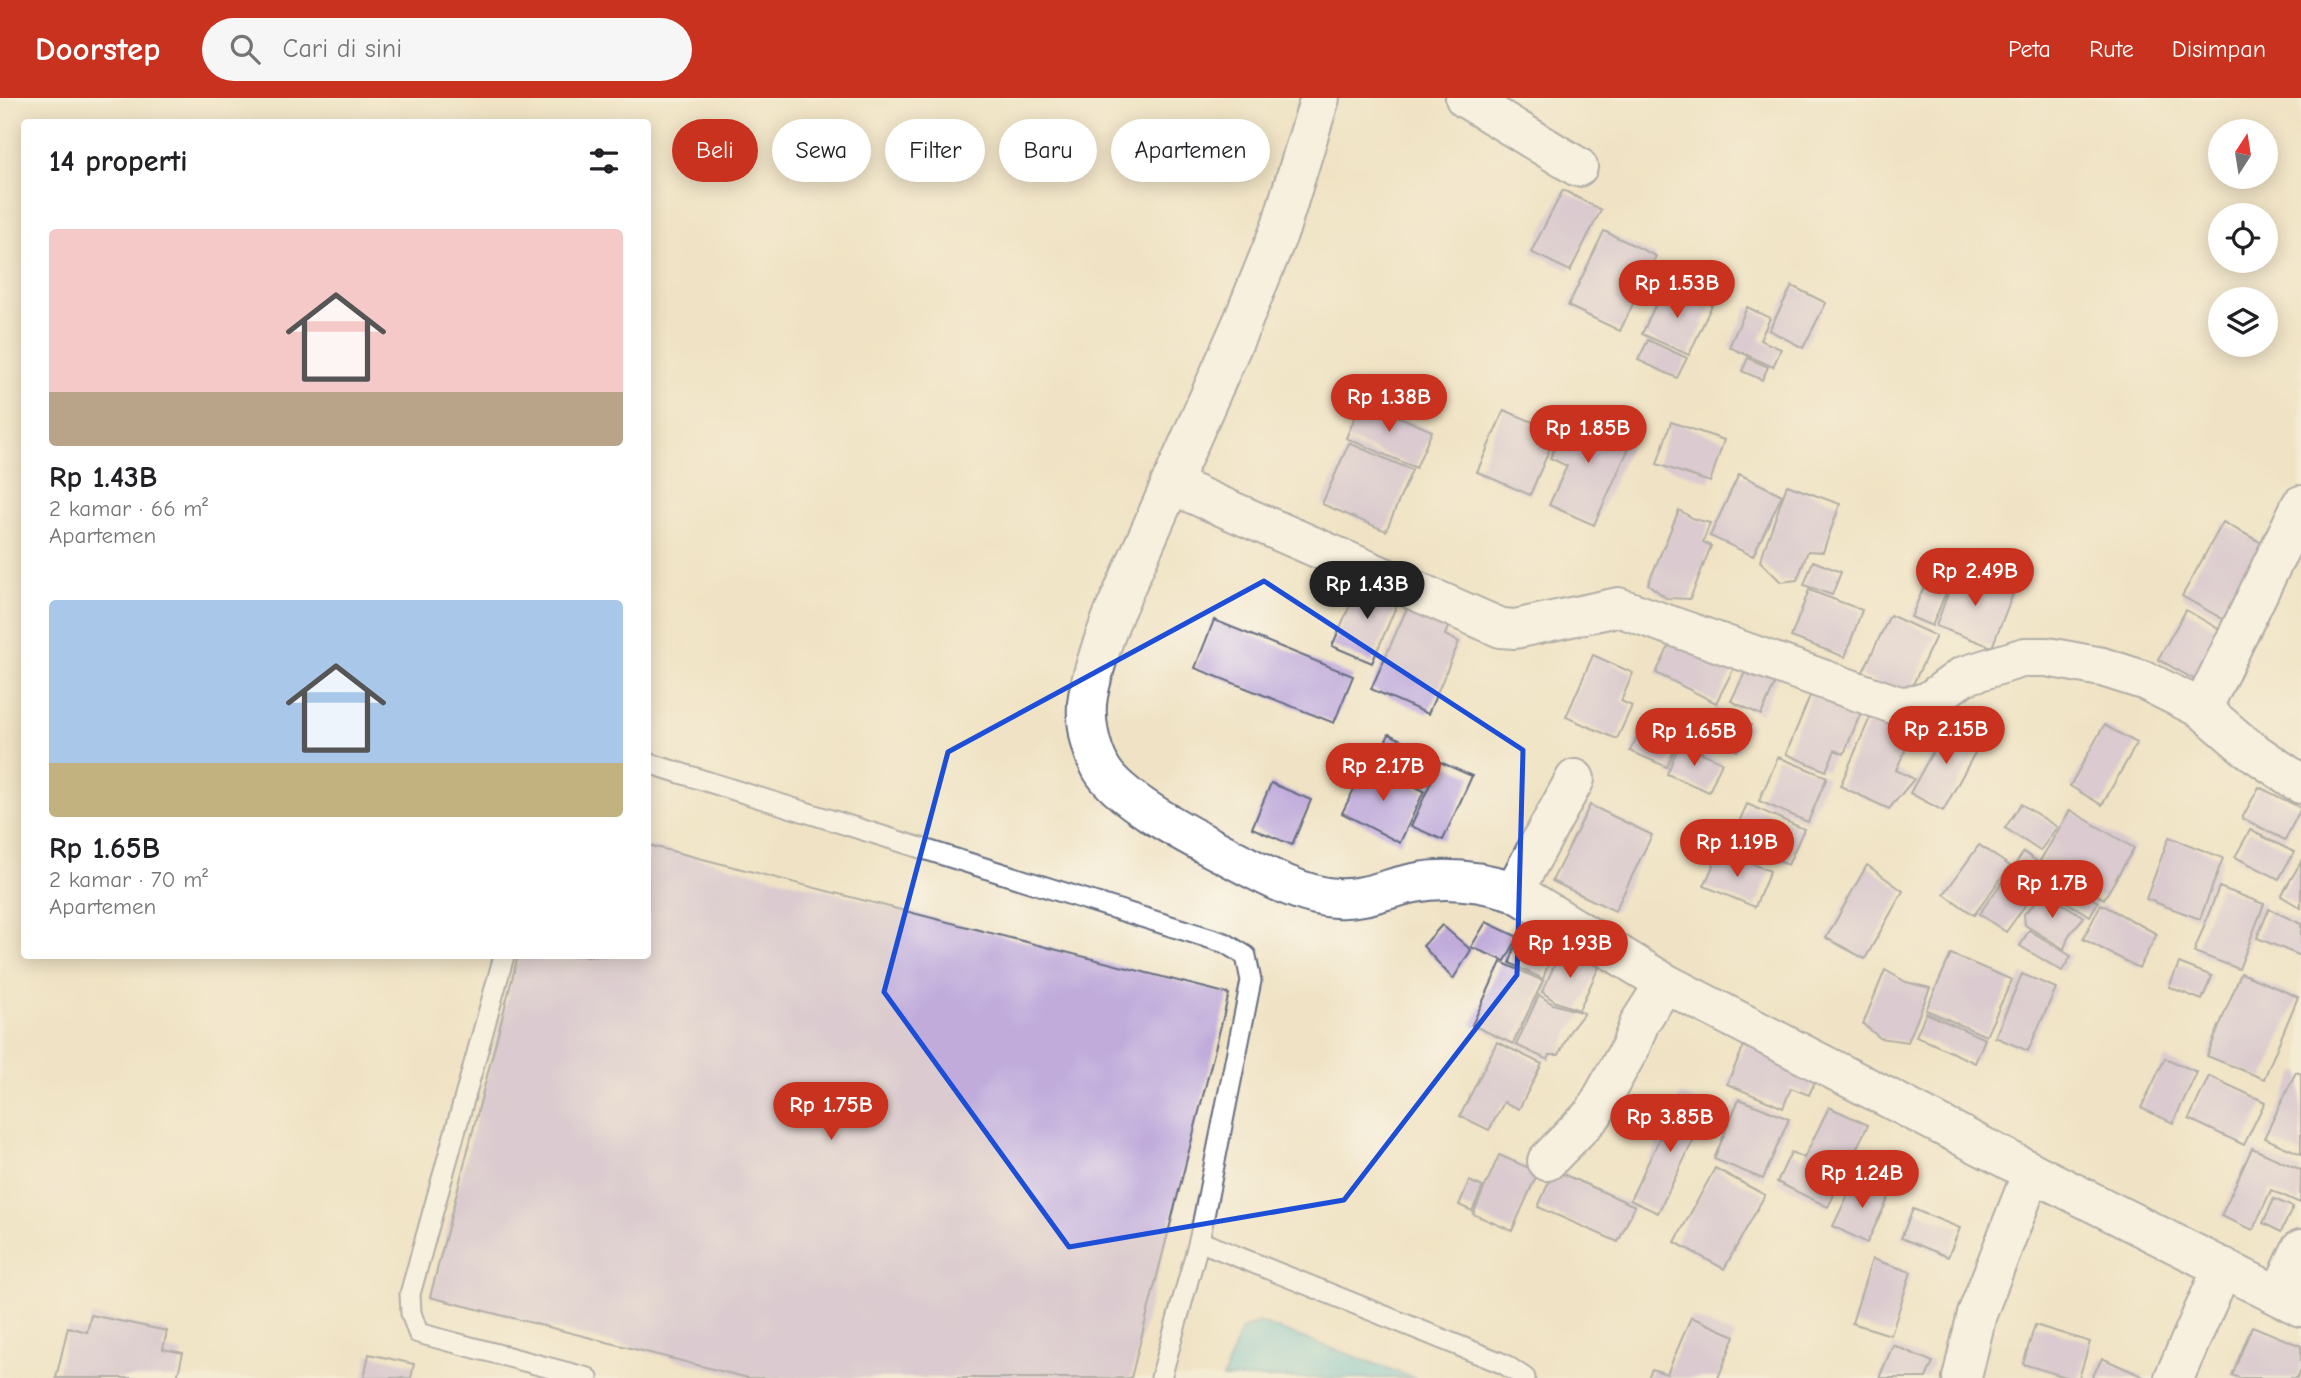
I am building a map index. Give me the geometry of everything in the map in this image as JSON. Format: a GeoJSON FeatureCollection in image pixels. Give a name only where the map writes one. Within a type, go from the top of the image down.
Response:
{"type":"FeatureCollection","features":[{"type":"Feature","properties":{"kind":"street"},"geometry":{"type":"LineString","coordinates":[[1320,98],[1280,229],[1242,323],[1113,615],[1097,658],[1087,698],[1087,720],[1101,769],[1111,781],[1164,822],[1262,874],[1308,892],[1334,898],[1364,897],[1415,883],[1459,880],[1487,883],[1514,891],[1665,982],[2032,1172],[2291,1301],[2301,1249]]}},
{"type":"Feature","properties":{"kind":"street"},"geometry":{"type":"LineString","coordinates":[[1465,98],[1578,167]]}},
{"type":"Feature","properties":{"kind":"street"},"geometry":{"type":"LineString","coordinates":[[1171,484],[1501,628],[1515,629],[1618,607],[1899,706],[1929,701],[1963,676],[2004,662],[2036,657],[2102,667],[2146,681],[2202,709],[2245,746],[2301,785]]}},
{"type":"Feature","properties":{"kind":"street"},"geometry":{"type":"LineString","coordinates":[[2202,709],[2301,505]]}},
{"type":"Feature","properties":{"kind":"street"},"geometry":{"type":"LineString","coordinates":[[1514,891],[1575,779]]}},
{"type":"Feature","properties":{"kind":"street"},"geometry":{"type":"LineString","coordinates":[[1547,1161],[1593,1114],[1630,1048],[1640,1022],[1665,982]]}},
{"type":"Feature","properties":{"kind":"street"},"geometry":{"type":"LineString","coordinates":[[1962,1378],[1977,1314],[2032,1172]]}},
{"type":"Feature","properties":{"kind":"street"},"geometry":{"type":"LineString","coordinates":[[2174,1378],[2223,1267]]}},
{"type":"Feature","properties":{"kind":"lane"},"geometry":{"type":"LineString","coordinates":[[651,764],[1225,943],[1246,956],[1251,981],[1199,1241],[1161,1378]]}},
{"type":"Feature","properties":{"kind":"lane"},"geometry":{"type":"LineString","coordinates":[[503,959],[410,1294],[411,1313],[418,1333],[588,1378]]}},
{"type":"Feature","properties":{"kind":"lane"},"geometry":{"type":"LineString","coordinates":[[1199,1241],[1504,1364],[1525,1378]]}},
{"type":"Feature","properties":{"kind":"highlighted area"},"geometry":{"type":"Polygon","coordinates":[[[1264,581],[1523,750],[1517,975],[1344,1200],[1069,1247],[884,992],[948,752],[1264,581]]]}},
{"type":"Feature","properties":{"kind":"water"},"geometry":{"type":"Polygon","coordinates":[[[1258,1322],[1415,1378],[1223,1378],[1241,1330],[1258,1322]]]}},
{"type":"Feature","properties":{"kind":"building"},"geometry":{"type":"Polygon","coordinates":[[[1563,190],[1601,210],[1570,271],[1531,252],[1563,190]]]}},
{"type":"Feature","properties":{"kind":"building"},"geometry":{"type":"Polygon","coordinates":[[[1604,231],[1656,256],[1620,331],[1568,306],[1604,231]]]}},
{"type":"Feature","properties":{"kind":"building"},"geometry":{"type":"Polygon","coordinates":[[[1665,284],[1712,305],[1689,355],[1642,334],[1665,284]]]}},
{"type":"Feature","properties":{"kind":"building"},"geometry":{"type":"Polygon","coordinates":[[[1792,286],[1826,303],[1803,348],[1769,330],[1792,286]]]}},
{"type":"Feature","properties":{"kind":"building"},"geometry":{"type":"Polygon","coordinates":[[[1747,307],[1770,318],[1760,340],[1781,349],[1773,367],[1729,347],[1747,307]]]}},
{"type":"Feature","properties":{"kind":"building"},"geometry":{"type":"Polygon","coordinates":[[[1648,340],[1687,358],[1677,378],[1638,360],[1648,340]]]}},
{"type":"Feature","properties":{"kind":"building"},"geometry":{"type":"Polygon","coordinates":[[[1748,358],[1768,367],[1762,380],[1742,371],[1748,358]]]}},
{"type":"Feature","properties":{"kind":"building"},"geometry":{"type":"Polygon","coordinates":[[[1362,401],[1432,431],[1416,468],[1346,438],[1362,401]]]}},
{"type":"Feature","properties":{"kind":"building"},"geometry":{"type":"Polygon","coordinates":[[[1572,409],[1634,437],[1594,525],[1549,505],[1567,466],[1550,458],[1572,409]]]}},
{"type":"Feature","properties":{"kind":"building"},"geometry":{"type":"Polygon","coordinates":[[[1504,410],[1557,432],[1530,495],[1477,472],[1504,410]]]}},
{"type":"Feature","properties":{"kind":"building"},"geometry":{"type":"Polygon","coordinates":[[[1671,422],[1724,440],[1710,482],[1657,464],[1671,422]]]}},
{"type":"Feature","properties":{"kind":"building"},"geometry":{"type":"Polygon","coordinates":[[[1349,443],[1412,470],[1386,531],[1322,504],[1349,443]]]}},
{"type":"Feature","properties":{"kind":"building"},"geometry":{"type":"Polygon","coordinates":[[[1739,474],[1782,495],[1753,556],[1710,536],[1739,474]]]}},
{"type":"Feature","properties":{"kind":"building"},"geometry":{"type":"Polygon","coordinates":[[[1787,485],[1840,504],[1823,552],[1808,551],[1797,580],[1781,582],[1760,561],[1787,485]]]}},
{"type":"Feature","properties":{"kind":"building"},"geometry":{"type":"Polygon","coordinates":[[[1679,510],[1694,519],[1710,523],[1703,542],[1711,546],[1690,599],[1666,598],[1648,584],[1679,510]]]}},
{"type":"Feature","properties":{"kind":"building"},"geometry":{"type":"Polygon","coordinates":[[[2223,522],[2277,551],[2235,626],[2182,596],[2223,522]]]}},
{"type":"Feature","properties":{"kind":"building"},"geometry":{"type":"Polygon","coordinates":[[[1813,561],[1841,572],[1832,595],[1804,585],[1813,561]]]}},
{"type":"Feature","properties":{"kind":"building"},"geometry":{"type":"Polygon","coordinates":[[[1934,563],[1955,571],[1932,626],[1911,617],[1934,563]]]}},
{"type":"Feature","properties":{"kind":"building"},"geometry":{"type":"Polygon","coordinates":[[[1957,569],[2014,591],[1992,647],[1936,626],[1957,569]]]}},
{"type":"Feature","properties":{"kind":"building"},"geometry":{"type":"Polygon","coordinates":[[[1362,578],[1401,595],[1372,663],[1332,646],[1362,578]]]}},
{"type":"Feature","properties":{"kind":"building"},"geometry":{"type":"Polygon","coordinates":[[[1809,590],[1862,610],[1845,657],[1791,637],[1809,590]]]}},
{"type":"Feature","properties":{"kind":"building"},"geometry":{"type":"Polygon","coordinates":[[[1411,599],[1452,617],[1445,635],[1459,642],[1428,714],[1371,689],[1411,599]]]}},
{"type":"Feature","properties":{"kind":"building"},"geometry":{"type":"Polygon","coordinates":[[[2186,610],[2224,632],[2197,681],[2158,659],[2186,610]]]}},
{"type":"Feature","properties":{"kind":"building"},"geometry":{"type":"Polygon","coordinates":[[[1890,615],[1936,636],[1907,697],[1861,676],[1890,615]]]}},
{"type":"Feature","properties":{"kind":"building"},"geometry":{"type":"Polygon","coordinates":[[[1214,620],[1353,676],[1334,723],[1195,668],[1214,620]]]}},
{"type":"Feature","properties":{"kind":"building"},"geometry":{"type":"Polygon","coordinates":[[[1673,638],[1734,668],[1716,703],[1656,673],[1673,638]]]}},
{"type":"Feature","properties":{"kind":"building"},"geometry":{"type":"Polygon","coordinates":[[[1593,655],[1633,673],[1621,701],[1632,706],[1617,739],[1566,717],[1593,655]]]}},
{"type":"Feature","properties":{"kind":"building"},"geometry":{"type":"Polygon","coordinates":[[[1749,664],[1778,677],[1761,715],[1731,701],[1749,664]]]}},
{"type":"Feature","properties":{"kind":"building"},"geometry":{"type":"Polygon","coordinates":[[[1817,679],[1866,700],[1844,754],[1835,750],[1826,771],[1786,754],[1817,679]]]}},
{"type":"Feature","properties":{"kind":"building"},"geometry":{"type":"Polygon","coordinates":[[[1716,707],[1751,725],[1737,751],[1702,733],[1716,707]]]}},
{"type":"Feature","properties":{"kind":"building"},"geometry":{"type":"Polygon","coordinates":[[[1872,713],[1914,731],[1896,770],[1914,779],[1889,809],[1840,786],[1872,713]]]}},
{"type":"Feature","properties":{"kind":"building"},"geometry":{"type":"Polygon","coordinates":[[[1644,722],[1680,737],[1667,767],[1630,751],[1644,722]]]}},
{"type":"Feature","properties":{"kind":"building"},"geometry":{"type":"Polygon","coordinates":[[[1949,722],[1982,740],[1943,811],[1910,793],[1949,722]]]}},
{"type":"Feature","properties":{"kind":"building"},"geometry":{"type":"Polygon","coordinates":[[[2104,725],[2137,743],[2102,805],[2070,786],[2104,725]]]}},
{"type":"Feature","properties":{"kind":"building"},"geometry":{"type":"Polygon","coordinates":[[[1389,734],[1438,758],[1423,787],[1375,763],[1389,734]]]}},
{"type":"Feature","properties":{"kind":"building"},"geometry":{"type":"Polygon","coordinates":[[[1680,743],[1722,762],[1709,792],[1667,774],[1680,743]]]}},
{"type":"Feature","properties":{"kind":"building"},"geometry":{"type":"Polygon","coordinates":[[[1778,757],[1827,777],[1808,822],[1759,801],[1778,757]]]}},
{"type":"Feature","properties":{"kind":"building"},"geometry":{"type":"Polygon","coordinates":[[[1440,762],[1472,776],[1443,840],[1411,826],[1440,762]]]}},
{"type":"Feature","properties":{"kind":"building"},"geometry":{"type":"Polygon","coordinates":[[[1367,763],[1424,791],[1400,843],[1342,813],[1367,763]]]}},
{"type":"Feature","properties":{"kind":"building"},"geometry":{"type":"Polygon","coordinates":[[[1271,783],[1311,800],[1292,845],[1252,828],[1271,783]]]}},
{"type":"Feature","properties":{"kind":"building"},"geometry":{"type":"Polygon","coordinates":[[[2259,787],[2301,808],[2285,840],[2242,818],[2259,787]]]}},
{"type":"Feature","properties":{"kind":"building"},"geometry":{"type":"Polygon","coordinates":[[[1747,804],[1804,829],[1788,865],[1731,840],[1747,804]]]}},
{"type":"Feature","properties":{"kind":"building"},"geometry":{"type":"Polygon","coordinates":[[[2021,804],[2057,827],[2040,851],[2005,828],[2021,804]]]}},
{"type":"Feature","properties":{"kind":"building"},"geometry":{"type":"Polygon","coordinates":[[[1590,805],[1652,835],[1615,911],[1552,881],[1590,805]]]}},
{"type":"Feature","properties":{"kind":"building"},"geometry":{"type":"Polygon","coordinates":[[[2070,810],[2134,848],[2104,899],[2040,861],[2070,810]]]}},
{"type":"Feature","properties":{"kind":"building"},"geometry":{"type":"Polygon","coordinates":[[[2250,830],[2294,852],[2279,879],[2235,857],[2250,830]]]}},
{"type":"Feature","properties":{"kind":"building"},"geometry":{"type":"Polygon","coordinates":[[[2169,837],[2223,858],[2200,919],[2146,899],[2169,837]]]}},
{"type":"Feature","properties":{"kind":"building"},"geometry":{"type":"Polygon","coordinates":[[[1979,845],[2010,866],[1974,915],[1944,894],[1979,845]]]}},
{"type":"Feature","properties":{"kind":"building"},"geometry":{"type":"Polygon","coordinates":[[[651,846],[1229,994],[1131,1378],[748,1378],[430,1297],[517,959],[651,959],[651,846]]]}},
{"type":"Feature","properties":{"kind":"building"},"geometry":{"type":"Polygon","coordinates":[[[1720,850],[1770,871],[1755,907],[1704,886],[1720,850]]]}},
{"type":"Feature","properties":{"kind":"building"},"geometry":{"type":"Polygon","coordinates":[[[2024,852],[2050,871],[2006,932],[1979,914],[2024,852]]]}},
{"type":"Feature","properties":{"kind":"building"},"geometry":{"type":"Polygon","coordinates":[[[2301,862],[2301,908],[2281,896],[2301,862]]]}},
{"type":"Feature","properties":{"kind":"building"},"geometry":{"type":"Polygon","coordinates":[[[1867,865],[1903,891],[1865,959],[1826,938],[1867,865]]]}},
{"type":"Feature","properties":{"kind":"building"},"geometry":{"type":"Polygon","coordinates":[[[2053,875],[2098,902],[2090,916],[2044,889],[2053,875]]]}},
{"type":"Feature","properties":{"kind":"building"},"geometry":{"type":"Polygon","coordinates":[[[2219,887],[2264,904],[2239,969],[2194,952],[2219,887]]]}},
{"type":"Feature","properties":{"kind":"building"},"geometry":{"type":"Polygon","coordinates":[[[2045,893],[2084,917],[2069,935],[2064,949],[2025,925],[2024,914],[2045,893]]]}},
{"type":"Feature","properties":{"kind":"building"},"geometry":{"type":"Polygon","coordinates":[[[2101,904],[2157,934],[2139,968],[2083,939],[2101,904]]]}},
{"type":"Feature","properties":{"kind":"building"},"geometry":{"type":"Polygon","coordinates":[[[2269,909],[2301,924],[2301,956],[2257,938],[2269,909]]]}},
{"type":"Feature","properties":{"kind":"building"},"geometry":{"type":"Polygon","coordinates":[[[1486,922],[1518,937],[1505,961],[1471,947],[1486,922]]]}},
{"type":"Feature","properties":{"kind":"building"},"geometry":{"type":"Polygon","coordinates":[[[1442,925],[1471,950],[1453,979],[1423,946],[1442,925]]]}},
{"type":"Feature","properties":{"kind":"building"},"geometry":{"type":"Polygon","coordinates":[[[2029,930],[2071,956],[2062,971],[2020,946],[2029,930]]]}},
{"type":"Feature","properties":{"kind":"building"},"geometry":{"type":"Polygon","coordinates":[[[1524,936],[1556,954],[1543,979],[1510,963],[1514,949],[1524,936]]]}},
{"type":"Feature","properties":{"kind":"building"},"geometry":{"type":"Polygon","coordinates":[[[1562,949],[1599,967],[1579,1010],[1556,1002],[1542,992],[1562,949]]]}},
{"type":"Feature","properties":{"kind":"building"},"geometry":{"type":"Polygon","coordinates":[[[1951,954],[2012,980],[1986,1036],[1926,1010],[1951,954]]]}},
{"type":"Feature","properties":{"kind":"building"},"geometry":{"type":"Polygon","coordinates":[[[1501,962],[1543,981],[1513,1044],[1472,1025],[1501,962]]]}},
{"type":"Feature","properties":{"kind":"building"},"geometry":{"type":"Polygon","coordinates":[[[2179,963],[2212,976],[2202,1000],[2169,987],[2179,963]]]}},
{"type":"Feature","properties":{"kind":"building"},"geometry":{"type":"Polygon","coordinates":[[[1885,970],[1906,982],[1930,988],[1908,1042],[1880,1038],[1863,1024],[1885,970]]]}},
{"type":"Feature","properties":{"kind":"building"},"geometry":{"type":"Polygon","coordinates":[[[2241,973],[2298,997],[2264,1079],[2207,1056],[2241,973]]]}},
{"type":"Feature","properties":{"kind":"building"},"geometry":{"type":"Polygon","coordinates":[[[2022,974],[2056,988],[2028,1051],[1995,1037],[2022,974]]]}},
{"type":"Feature","properties":{"kind":"building"},"geometry":{"type":"Polygon","coordinates":[[[1539,995],[1553,1004],[1584,1013],[1570,1031],[1559,1055],[1550,1055],[1548,1060],[1516,1045],[1539,995]]]}},
{"type":"Feature","properties":{"kind":"building"},"geometry":{"type":"Polygon","coordinates":[[[1926,1013],[1985,1039],[1975,1063],[1916,1036],[1926,1013]]]}},
{"type":"Feature","properties":{"kind":"building"},"geometry":{"type":"Polygon","coordinates":[[[1747,1039],[1820,1070],[1809,1095],[1791,1088],[1783,1108],[1727,1084],[1747,1039]]]}},
{"type":"Feature","properties":{"kind":"building"},"geometry":{"type":"Polygon","coordinates":[[[1497,1042],[1542,1064],[1519,1109],[1504,1102],[1489,1130],[1460,1116],[1497,1042]]]}},
{"type":"Feature","properties":{"kind":"building"},"geometry":{"type":"Polygon","coordinates":[[[2165,1058],[2197,1072],[2173,1123],[2141,1108],[2165,1058]]]}},
{"type":"Feature","properties":{"kind":"building"},"geometry":{"type":"Polygon","coordinates":[[[2296,1072],[2301,1074],[2301,1154],[2264,1138],[2296,1072]]]}},
{"type":"Feature","properties":{"kind":"building"},"geometry":{"type":"Polygon","coordinates":[[[2209,1076],[2265,1102],[2244,1145],[2189,1119],[2209,1076]]]}},
{"type":"Feature","properties":{"kind":"building"},"geometry":{"type":"Polygon","coordinates":[[[1681,1094],[1709,1108],[1658,1213],[1630,1200],[1681,1094]]]}},
{"type":"Feature","properties":{"kind":"building"},"geometry":{"type":"Polygon","coordinates":[[[1739,1099],[1789,1119],[1763,1179],[1714,1159],[1739,1099]]]}},
{"type":"Feature","properties":{"kind":"building"},"geometry":{"type":"Polygon","coordinates":[[[1829,1107],[1868,1125],[1828,1207],[1777,1182],[1791,1152],[1804,1158],[1829,1107]]]}},
{"type":"Feature","properties":{"kind":"building"},"geometry":{"type":"Polygon","coordinates":[[[2252,1148],[2301,1170],[2300,1203],[2271,1190],[2253,1230],[2221,1216],[2252,1148]]]}},
{"type":"Feature","properties":{"kind":"building"},"geometry":{"type":"Polygon","coordinates":[[[1499,1155],[1538,1172],[1512,1231],[1473,1214],[1499,1155]]]}},
{"type":"Feature","properties":{"kind":"building"},"geometry":{"type":"Polygon","coordinates":[[[1715,1168],[1765,1195],[1724,1269],[1675,1242],[1715,1168]]]}},
{"type":"Feature","properties":{"kind":"building"},"geometry":{"type":"Polygon","coordinates":[[[1554,1170],[1635,1206],[1618,1242],[1538,1207],[1554,1170]]]}},
{"type":"Feature","properties":{"kind":"building"},"geometry":{"type":"Polygon","coordinates":[[[1856,1178],[1890,1195],[1867,1243],[1833,1226],[1856,1178]]]}},
{"type":"Feature","properties":{"kind":"building"},"geometry":{"type":"Polygon","coordinates":[[[1469,1181],[1483,1187],[1472,1211],[1459,1205],[1469,1181]]]}},
{"type":"Feature","properties":{"kind":"building"},"geometry":{"type":"Polygon","coordinates":[[[2274,1199],[2293,1207],[2281,1232],[2263,1223],[2274,1199]]]}},
{"type":"Feature","properties":{"kind":"building"},"geometry":{"type":"Polygon","coordinates":[[[1913,1209],[1960,1228],[1948,1257],[1901,1238],[1913,1209]]]}},
{"type":"Feature","properties":{"kind":"building"},"geometry":{"type":"Polygon","coordinates":[[[1872,1259],[1911,1272],[1891,1335],[1852,1323],[1872,1259]]]}},
{"type":"Feature","properties":{"kind":"building"},"geometry":{"type":"Polygon","coordinates":[[[91,1315],[167,1331],[163,1349],[183,1353],[177,1378],[56,1378],[68,1327],[87,1332],[91,1315]]]}},
{"type":"Feature","properties":{"kind":"building"},"geometry":{"type":"Polygon","coordinates":[[[1691,1317],[1735,1336],[1718,1378],[1648,1378],[1652,1369],[1667,1374],[1691,1317]]]}},
{"type":"Feature","properties":{"kind":"building"},"geometry":{"type":"Polygon","coordinates":[[[2035,1325],[2090,1342],[2079,1378],[2069,1378],[2023,1364],[2035,1325]]]}},
{"type":"Feature","properties":{"kind":"building"},"geometry":{"type":"Polygon","coordinates":[[[2252,1326],[2301,1346],[2301,1369],[2297,1378],[2239,1378],[2232,1375],[2252,1326]]]}},
{"type":"Feature","properties":{"kind":"building"},"geometry":{"type":"Polygon","coordinates":[[[1893,1345],[1933,1362],[1926,1378],[1879,1378],[1893,1345]]]}},
{"type":"Feature","properties":{"kind":"building"},"geometry":{"type":"Polygon","coordinates":[[[369,1354],[414,1364],[411,1378],[364,1378],[369,1354]]]}},
{"type":"Feature","properties":{"kind":"building"},"geometry":{"type":"Polygon","coordinates":[[[2102,1358],[2146,1378],[2092,1378],[2102,1358]]]}}]}
